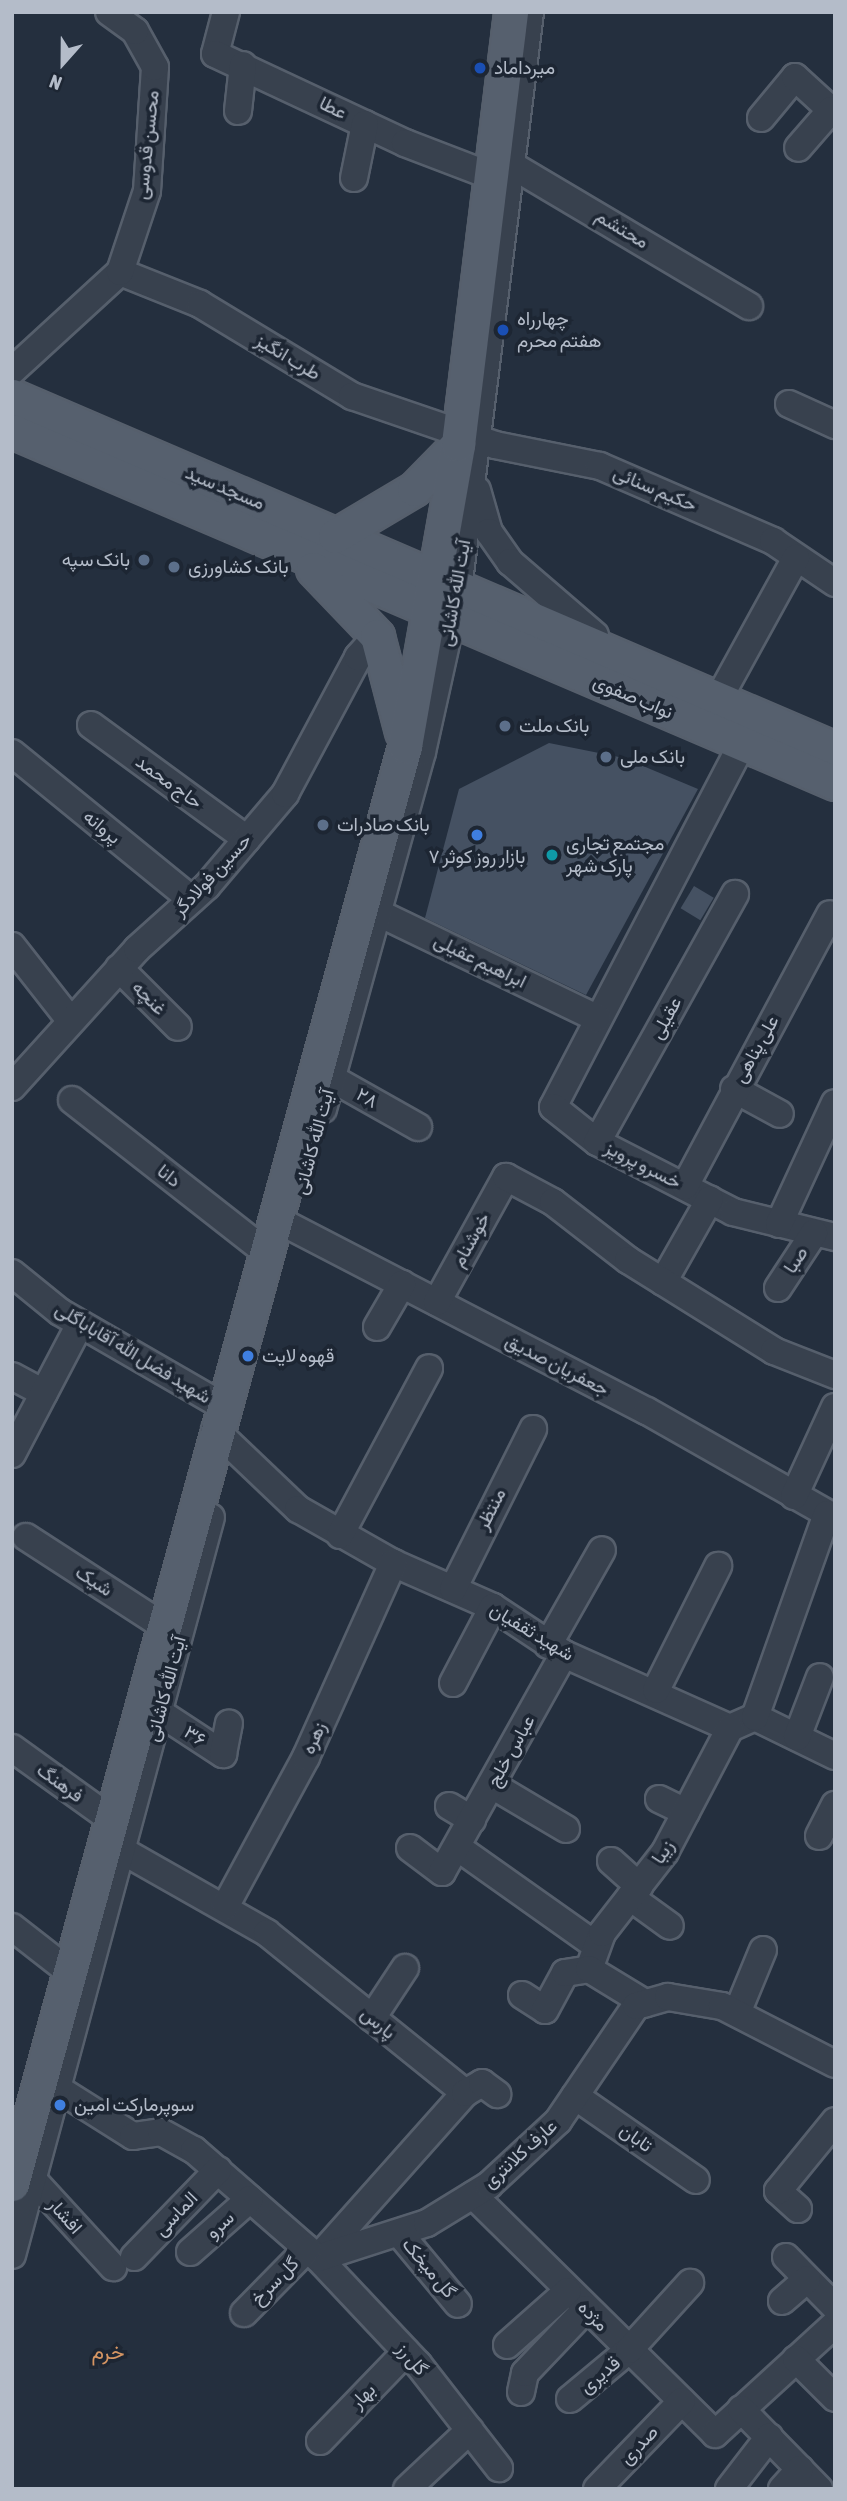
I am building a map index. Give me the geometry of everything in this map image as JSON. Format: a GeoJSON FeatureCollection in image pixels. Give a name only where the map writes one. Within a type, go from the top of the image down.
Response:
{"type":"FeatureCollection","features":[{"type":"Feature","properties":{"kind":"main road","name":"آیت الله کاشانی"},"geometry":{"type":"LineString","coordinates":[[20,2162],[48,2083],[68,1970],[150,1707],[162,1625],[222,1426],[266,1252],[283,1223],[371,909],[405,746],[441,618],[448,585],[499,165],[511,12]]}},
{"type":"Feature","properties":{"kind":"main road","name":"مسجد سید"},"geometry":{"type":"LineString","coordinates":[[12,396],[448,585]]}},
{"type":"Feature","properties":{"kind":"main road","name":"مسجد سید"},"geometry":{"type":"LineString","coordinates":[[12,431],[441,618]]}},
{"type":"Feature","properties":{"kind":"main road"},"geometry":{"type":"LineString","coordinates":[[335,536],[414,489],[465,438]]}},
{"type":"Feature","properties":{"kind":"main road"},"geometry":{"type":"LineString","coordinates":[[299,556],[377,636],[405,746]]}},
{"type":"Feature","properties":{"kind":"main road","name":"نواب صفوی"},"geometry":{"type":"LineString","coordinates":[[448,585],[835,749]]}},
{"type":"Feature","properties":{"kind":"main road","name":"نواب صفوی"},"geometry":{"type":"LineString","coordinates":[[441,618],[835,783]]}},
{"type":"Feature","properties":{"kind":"street","name":"محسن قدوسی"},"geometry":{"type":"LineString","coordinates":[[12,371],[120,272],[147,191],[155,67],[135,30],[109,12]]}},
{"type":"Feature","properties":{"kind":"street","name":"عطا"},"geometry":{"type":"LineString","coordinates":[[226,12],[215,54],[365,124],[499,165]]}},
{"type":"Feature","properties":{"kind":"street","name":"آیت الله کاشانی"},"geometry":{"type":"LineString","coordinates":[[499,165],[530,12]]}},
{"type":"Feature","properties":{"kind":"street"},"geometry":{"type":"LineString","coordinates":[[238,111],[243,65]]}},
{"type":"Feature","properties":{"kind":"street"},"geometry":{"type":"LineString","coordinates":[[761,118],[795,77],[827,90],[831,110],[798,148]]}},
{"type":"Feature","properties":{"kind":"street"},"geometry":{"type":"LineString","coordinates":[[354,178],[365,124]]}},
{"type":"Feature","properties":{"kind":"street","name":"محتشم"},"geometry":{"type":"LineString","coordinates":[[499,165],[749,306]]}},
{"type":"Feature","properties":{"kind":"street","name":"طرب انگیز"},"geometry":{"type":"LineString","coordinates":[[120,272],[200,304],[352,396],[465,438]]}},
{"type":"Feature","properties":{"kind":"street"},"geometry":{"type":"LineString","coordinates":[[789,404],[832,420]]}},
{"type":"Feature","properties":{"kind":"street","name":"آیت الله کاشانی"},"geometry":{"type":"LineString","coordinates":[[448,585],[474,478],[465,438]]}},
{"type":"Feature","properties":{"kind":"street","name":"حکیم سنائی"},"geometry":{"type":"LineString","coordinates":[[465,438],[600,466],[773,541],[833,579]]}},
{"type":"Feature","properties":{"kind":"street"},"geometry":{"type":"LineString","coordinates":[[474,478],[489,532],[510,562],[561,611],[634,663]]}},
{"type":"Feature","properties":{"kind":"street"},"geometry":{"type":"LineString","coordinates":[[719,698],[796,558]]}},
{"type":"Feature","properties":{"kind":"street","name":"آیت الله کاشانی"},"geometry":{"type":"LineString","coordinates":[[371,909],[441,618]]}},
{"type":"Feature","properties":{"kind":"street","name":"حسین فولادگر"},"geometry":{"type":"LineString","coordinates":[[15,1080],[119,968],[192,900],[285,794],[358,657],[377,636]]}},
{"type":"Feature","properties":{"kind":"street","name":"حاج محمد"},"geometry":{"type":"LineString","coordinates":[[91,725],[247,839]]}},
{"type":"Feature","properties":{"kind":"street"},"geometry":{"type":"LineString","coordinates":[[597,1018],[742,744]]}},
{"type":"Feature","properties":{"kind":"street","name":"پروانه"},"geometry":{"type":"LineString","coordinates":[[12,753],[192,900]]}},
{"type":"Feature","properties":{"kind":"street","name":"عقیلی"},"geometry":{"type":"LineString","coordinates":[[597,1142],[735,894]]}},
{"type":"Feature","properties":{"kind":"street","name":"ابراهیم عقیلی"},"geometry":{"type":"LineString","coordinates":[[371,909],[597,1018]]}},
{"type":"Feature","properties":{"kind":"street","name":"علی پناهی"},"geometry":{"type":"LineString","coordinates":[[685,1186],[734,1089],[830,915]]}},
{"type":"Feature","properties":{"kind":"street"},"geometry":{"type":"LineString","coordinates":[[12,946],[70,1020]]}},
{"type":"Feature","properties":{"kind":"street","name":"غنچه"},"geometry":{"type":"LineString","coordinates":[[119,968],[178,1027]]}},
{"type":"Feature","properties":{"kind":"street","name":"خسرو پرویز"},"geometry":{"type":"LineString","coordinates":[[597,1018],[553,1107],[597,1142],[710,1199],[779,1224],[824,1235]]}},
{"type":"Feature","properties":{"kind":"street","name":"۲۸"},"geometry":{"type":"LineString","coordinates":[[323,1074],[418,1127]]}},
{"type":"Feature","properties":{"kind":"street"},"geometry":{"type":"LineString","coordinates":[[734,1089],[780,1114]]}},
{"type":"Feature","properties":{"kind":"street","name":"دانا"},"geometry":{"type":"LineString","coordinates":[[72,1100],[266,1252]]}},
{"type":"Feature","properties":{"kind":"street"},"geometry":{"type":"LineString","coordinates":[[779,1224],[835,1102]]}},
{"type":"Feature","properties":{"kind":"street","name":"خوشنام"},"geometry":{"type":"LineString","coordinates":[[438,1302],[506,1177],[553,1202],[663,1282]]}},
{"type":"Feature","properties":{"kind":"street"},"geometry":{"type":"LineString","coordinates":[[710,1199],[663,1282],[774,1351],[835,1375]]}},
{"type":"Feature","properties":{"kind":"street","name":"آیت الله کاشانی"},"geometry":{"type":"LineString","coordinates":[[150,1707],[222,1426],[283,1223]]}},
{"type":"Feature","properties":{"kind":"street","name":"جعفریان صدیق"},"geometry":{"type":"LineString","coordinates":[[283,1223],[438,1302],[831,1516]]}},
{"type":"Feature","properties":{"kind":"street","name":"صبا"},"geometry":{"type":"LineString","coordinates":[[778,1288],[824,1235]]}},
{"type":"Feature","properties":{"kind":"street","name":"شهید فضل الله آقاباباگلی"},"geometry":{"type":"LineString","coordinates":[[12,1273],[222,1426]]}},
{"type":"Feature","properties":{"kind":"street"},"geometry":{"type":"LineString","coordinates":[[377,1327],[402,1283]]}},
{"type":"Feature","properties":{"kind":"street"},"geometry":{"type":"LineString","coordinates":[[12,1454],[80,1324]]}},
{"type":"Feature","properties":{"kind":"street"},"geometry":{"type":"LineString","coordinates":[[340,1535],[429,1368]]}},
{"type":"Feature","properties":{"kind":"street"},"geometry":{"type":"LineString","coordinates":[[12,1376],[44,1393]]}},
{"type":"Feature","properties":{"kind":"street"},"geometry":{"type":"LineString","coordinates":[[794,1496],[835,1407]]}},
{"type":"Feature","properties":{"kind":"street","name":"شهید ثقفیان"},"geometry":{"type":"LineString","coordinates":[[222,1426],[298,1509],[340,1535],[393,1563],[493,1607],[556,1650],[656,1690],[730,1728]]}},
{"type":"Feature","properties":{"kind":"street","name":"منتظر"},"geometry":{"type":"LineString","coordinates":[[453,1589],[501,1510],[533,1429]]}},
{"type":"Feature","properties":{"kind":"street"},"geometry":{"type":"LineString","coordinates":[[730,1728],[754,1717],[831,1516]]}},
{"type":"Feature","properties":{"kind":"street","name":"شیک"},"geometry":{"type":"LineString","coordinates":[[26,1537],[162,1625]]}},
{"type":"Feature","properties":{"kind":"street","name":"عباس خلج"},"geometry":{"type":"LineString","coordinates":[[410,1848],[442,1872],[492,1785],[602,1550]]}},
{"type":"Feature","properties":{"kind":"street","name":"زهره"},"geometry":{"type":"LineString","coordinates":[[225,1907],[306,1757],[393,1563]]}},
{"type":"Feature","properties":{"kind":"street"},"geometry":{"type":"LineString","coordinates":[[656,1690],[718,1566]]}},
{"type":"Feature","properties":{"kind":"street"},"geometry":{"type":"LineString","coordinates":[[453,1683],[493,1607]]}},
{"type":"Feature","properties":{"kind":"street"},"geometry":{"type":"LineString","coordinates":[[797,1737],[820,1677]]}},
{"type":"Feature","properties":{"kind":"street","name":"۳۶"},"geometry":{"type":"LineString","coordinates":[[150,1707],[223,1754],[229,1724]]}},
{"type":"Feature","properties":{"kind":"street"},"geometry":{"type":"LineString","coordinates":[[754,1717],[835,1756]]}},
{"type":"Feature","properties":{"kind":"street","name":"زیبا"},"geometry":{"type":"LineString","coordinates":[[593,1958],[686,1812],[730,1728]]}},
{"type":"Feature","properties":{"kind":"street","name":"فرهنگ"},"geometry":{"type":"LineString","coordinates":[[12,1748],[110,1835]]}},
{"type":"Feature","properties":{"kind":"street"},"geometry":{"type":"LineString","coordinates":[[492,1785],[566,1829]]}},
{"type":"Feature","properties":{"kind":"street"},"geometry":{"type":"LineString","coordinates":[[659,1799],[686,1812]]}},
{"type":"Feature","properties":{"kind":"street"},"geometry":{"type":"LineString","coordinates":[[819,1836],[835,1805]]}},
{"type":"Feature","properties":{"kind":"street"},"geometry":{"type":"LineString","coordinates":[[449,1806],[472,1820]]}},
{"type":"Feature","properties":{"kind":"street","name":"آیت الله کاشانی"},"geometry":{"type":"LineString","coordinates":[[48,2083],[110,1835]]}},
{"type":"Feature","properties":{"kind":"street","name":"پارس"},"geometry":{"type":"LineString","coordinates":[[110,1835],[225,1907],[373,2018],[466,2093]]}},
{"type":"Feature","properties":{"kind":"street"},"geometry":{"type":"LineString","coordinates":[[457,1847],[645,2003],[668,1997],[737,2013],[835,2064]]}},
{"type":"Feature","properties":{"kind":"street"},"geometry":{"type":"LineString","coordinates":[[611,1861],[635,1891],[670,1926]]}},
{"type":"Feature","properties":{"kind":"street"},"geometry":{"type":"LineString","coordinates":[[12,1927],[68,1970]]}},
{"type":"Feature","properties":{"kind":"street"},"geometry":{"type":"LineString","coordinates":[[737,2013],[763,1950]]}},
{"type":"Feature","properties":{"kind":"street"},"geometry":{"type":"LineString","coordinates":[[523,1996],[545,2010],[565,1973],[593,1958]]}},
{"type":"Feature","properties":{"kind":"street"},"geometry":{"type":"LineString","coordinates":[[373,2018],[405,1968]]}},
{"type":"Feature","properties":{"kind":"street","name":"عارف کلانتری"},"geometry":{"type":"LineString","coordinates":[[312,2253],[399,2233],[473,2195],[558,2121],[636,2006],[645,2003]]}},
{"type":"Feature","properties":{"kind":"street"},"geometry":{"type":"LineString","coordinates":[[48,2083],[133,2136],[161,2132],[218,2170],[312,2253],[466,2093],[482,2083],[497,2094]]}},
{"type":"Feature","properties":{"kind":"street","name":"تابان"},"geometry":{"type":"LineString","coordinates":[[575,2096],[696,2180]]}},
{"type":"Feature","properties":{"kind":"street"},"geometry":{"type":"LineString","coordinates":[[799,2208],[778,2191],[835,2121]]}},
{"type":"Feature","properties":{"kind":"street","name":"آیت الله کاشانی"},"geometry":{"type":"LineString","coordinates":[[12,2255],[20,2162]]}},
{"type":"Feature","properties":{"kind":"street","name":"افشار"},"geometry":{"type":"LineString","coordinates":[[20,2162],[124,2262]]}},
{"type":"Feature","properties":{"kind":"street","name":"الماسی"},"geometry":{"type":"LineString","coordinates":[[124,2262],[218,2170]]}},
{"type":"Feature","properties":{"kind":"street","name":"مژده"},"geometry":{"type":"LineString","coordinates":[[473,2195],[715,2434],[741,2409]]}},
{"type":"Feature","properties":{"kind":"street","name":"سرو"},"geometry":{"type":"LineString","coordinates":[[190,2252],[250,2199]]}},
{"type":"Feature","properties":{"kind":"street","name":"گل میخک"},"geometry":{"type":"LineString","coordinates":[[399,2233],[458,2304]]}},
{"type":"Feature","properties":{"kind":"street","name":"گل سرخ"},"geometry":{"type":"LineString","coordinates":[[244,2313],[312,2253]]}},
{"type":"Feature","properties":{"kind":"street","name":"گل رز"},"geometry":{"type":"LineString","coordinates":[[312,2253],[407,2352],[499,2468]]}},
{"type":"Feature","properties":{"kind":"street"},"geometry":{"type":"LineString","coordinates":[[786,2257],[835,2307]]}},
{"type":"Feature","properties":{"kind":"street"},"geometry":{"type":"LineString","coordinates":[[782,2301],[807,2279]]}},
{"type":"Feature","properties":{"kind":"street","name":"قدیری"},"geometry":{"type":"LineString","coordinates":[[570,2399],[629,2350],[690,2283]]}},
{"type":"Feature","properties":{"kind":"street"},"geometry":{"type":"LineString","coordinates":[[507,2345],[577,2300]]}},
{"type":"Feature","properties":{"kind":"street"},"geometry":{"type":"LineString","coordinates":[[521,2392],[526,2373],[577,2300]]}},
{"type":"Feature","properties":{"kind":"street"},"geometry":{"type":"LineString","coordinates":[[820,2489],[741,2409],[835,2324]]}},
{"type":"Feature","properties":{"kind":"street","name":"بهار"},"geometry":{"type":"LineString","coordinates":[[320,2441],[407,2352]]}},
{"type":"Feature","properties":{"kind":"street"},"geometry":{"type":"LineString","coordinates":[[796,2359],[835,2398]]}},
{"type":"Feature","properties":{"kind":"street","name":"صدری"},"geometry":{"type":"LineString","coordinates":[[597,2489],[682,2402]]}},
{"type":"Feature","properties":{"kind":"street"},"geometry":{"type":"LineString","coordinates":[[407,2489],[470,2430]]}},
{"type":"Feature","properties":{"kind":"street"},"geometry":{"type":"LineString","coordinates":[[729,2489],[769,2437]]}},
{"type":"Feature","properties":{"kind":"street"},"geometry":{"type":"LineString","coordinates":[[782,2489],[800,2469]]}},
{"type":"Feature","properties":{"kind":"building","name":"مجتمع تجاری پارک شهر"},"geometry":{"type":"Polygon","coordinates":[[[549,743],[624,758],[698,789],[586,995],[425,918],[459,789],[549,743]]]}},
{"type":"Feature","properties":{"kind":"building"},"geometry":{"type":"Polygon","coordinates":[[[694,886],[714,898],[700,920],[681,908],[694,886]]]}},
{"type":"Feature","properties":{"kind":"place","name":"میرداماد"},"geometry":{"type":"Point","coordinates":[480,68]}},
{"type":"Feature","properties":{"kind":"place","name":"چهارراه هفتم محرم"},"geometry":{"type":"Point","coordinates":[503,330]}},
{"type":"Feature","properties":{"kind":"place","name":"بانک سپه"},"geometry":{"type":"Point","coordinates":[144,560]}},
{"type":"Feature","properties":{"kind":"place","name":"بانک کشاورزی"},"geometry":{"type":"Point","coordinates":[174,567]}},
{"type":"Feature","properties":{"kind":"place","name":"بانک ملت"},"geometry":{"type":"Point","coordinates":[505,726]}},
{"type":"Feature","properties":{"kind":"place","name":"بانک ملی"},"geometry":{"type":"Point","coordinates":[606,757]}},
{"type":"Feature","properties":{"kind":"place","name":"بانک صادرات"},"geometry":{"type":"Point","coordinates":[323,825]}},
{"type":"Feature","properties":{"kind":"place","name":"بازار روز کوثر ۷"},"geometry":{"type":"Point","coordinates":[477,835]}},
{"type":"Feature","properties":{"kind":"place","name":"مجتمع تجاری پارک شهر"},"geometry":{"type":"Point","coordinates":[552,855]}},
{"type":"Feature","properties":{"kind":"place","name":"قهوه لایت"},"geometry":{"type":"Point","coordinates":[248,1356]}},
{"type":"Feature","properties":{"kind":"place","name":"سوپرمارکت امین"},"geometry":{"type":"Point","coordinates":[60,2105]}},
{"type":"Feature","properties":{"kind":"district","name":"خرم"},"geometry":{"type":"Point","coordinates":[108,2351]}}]}
